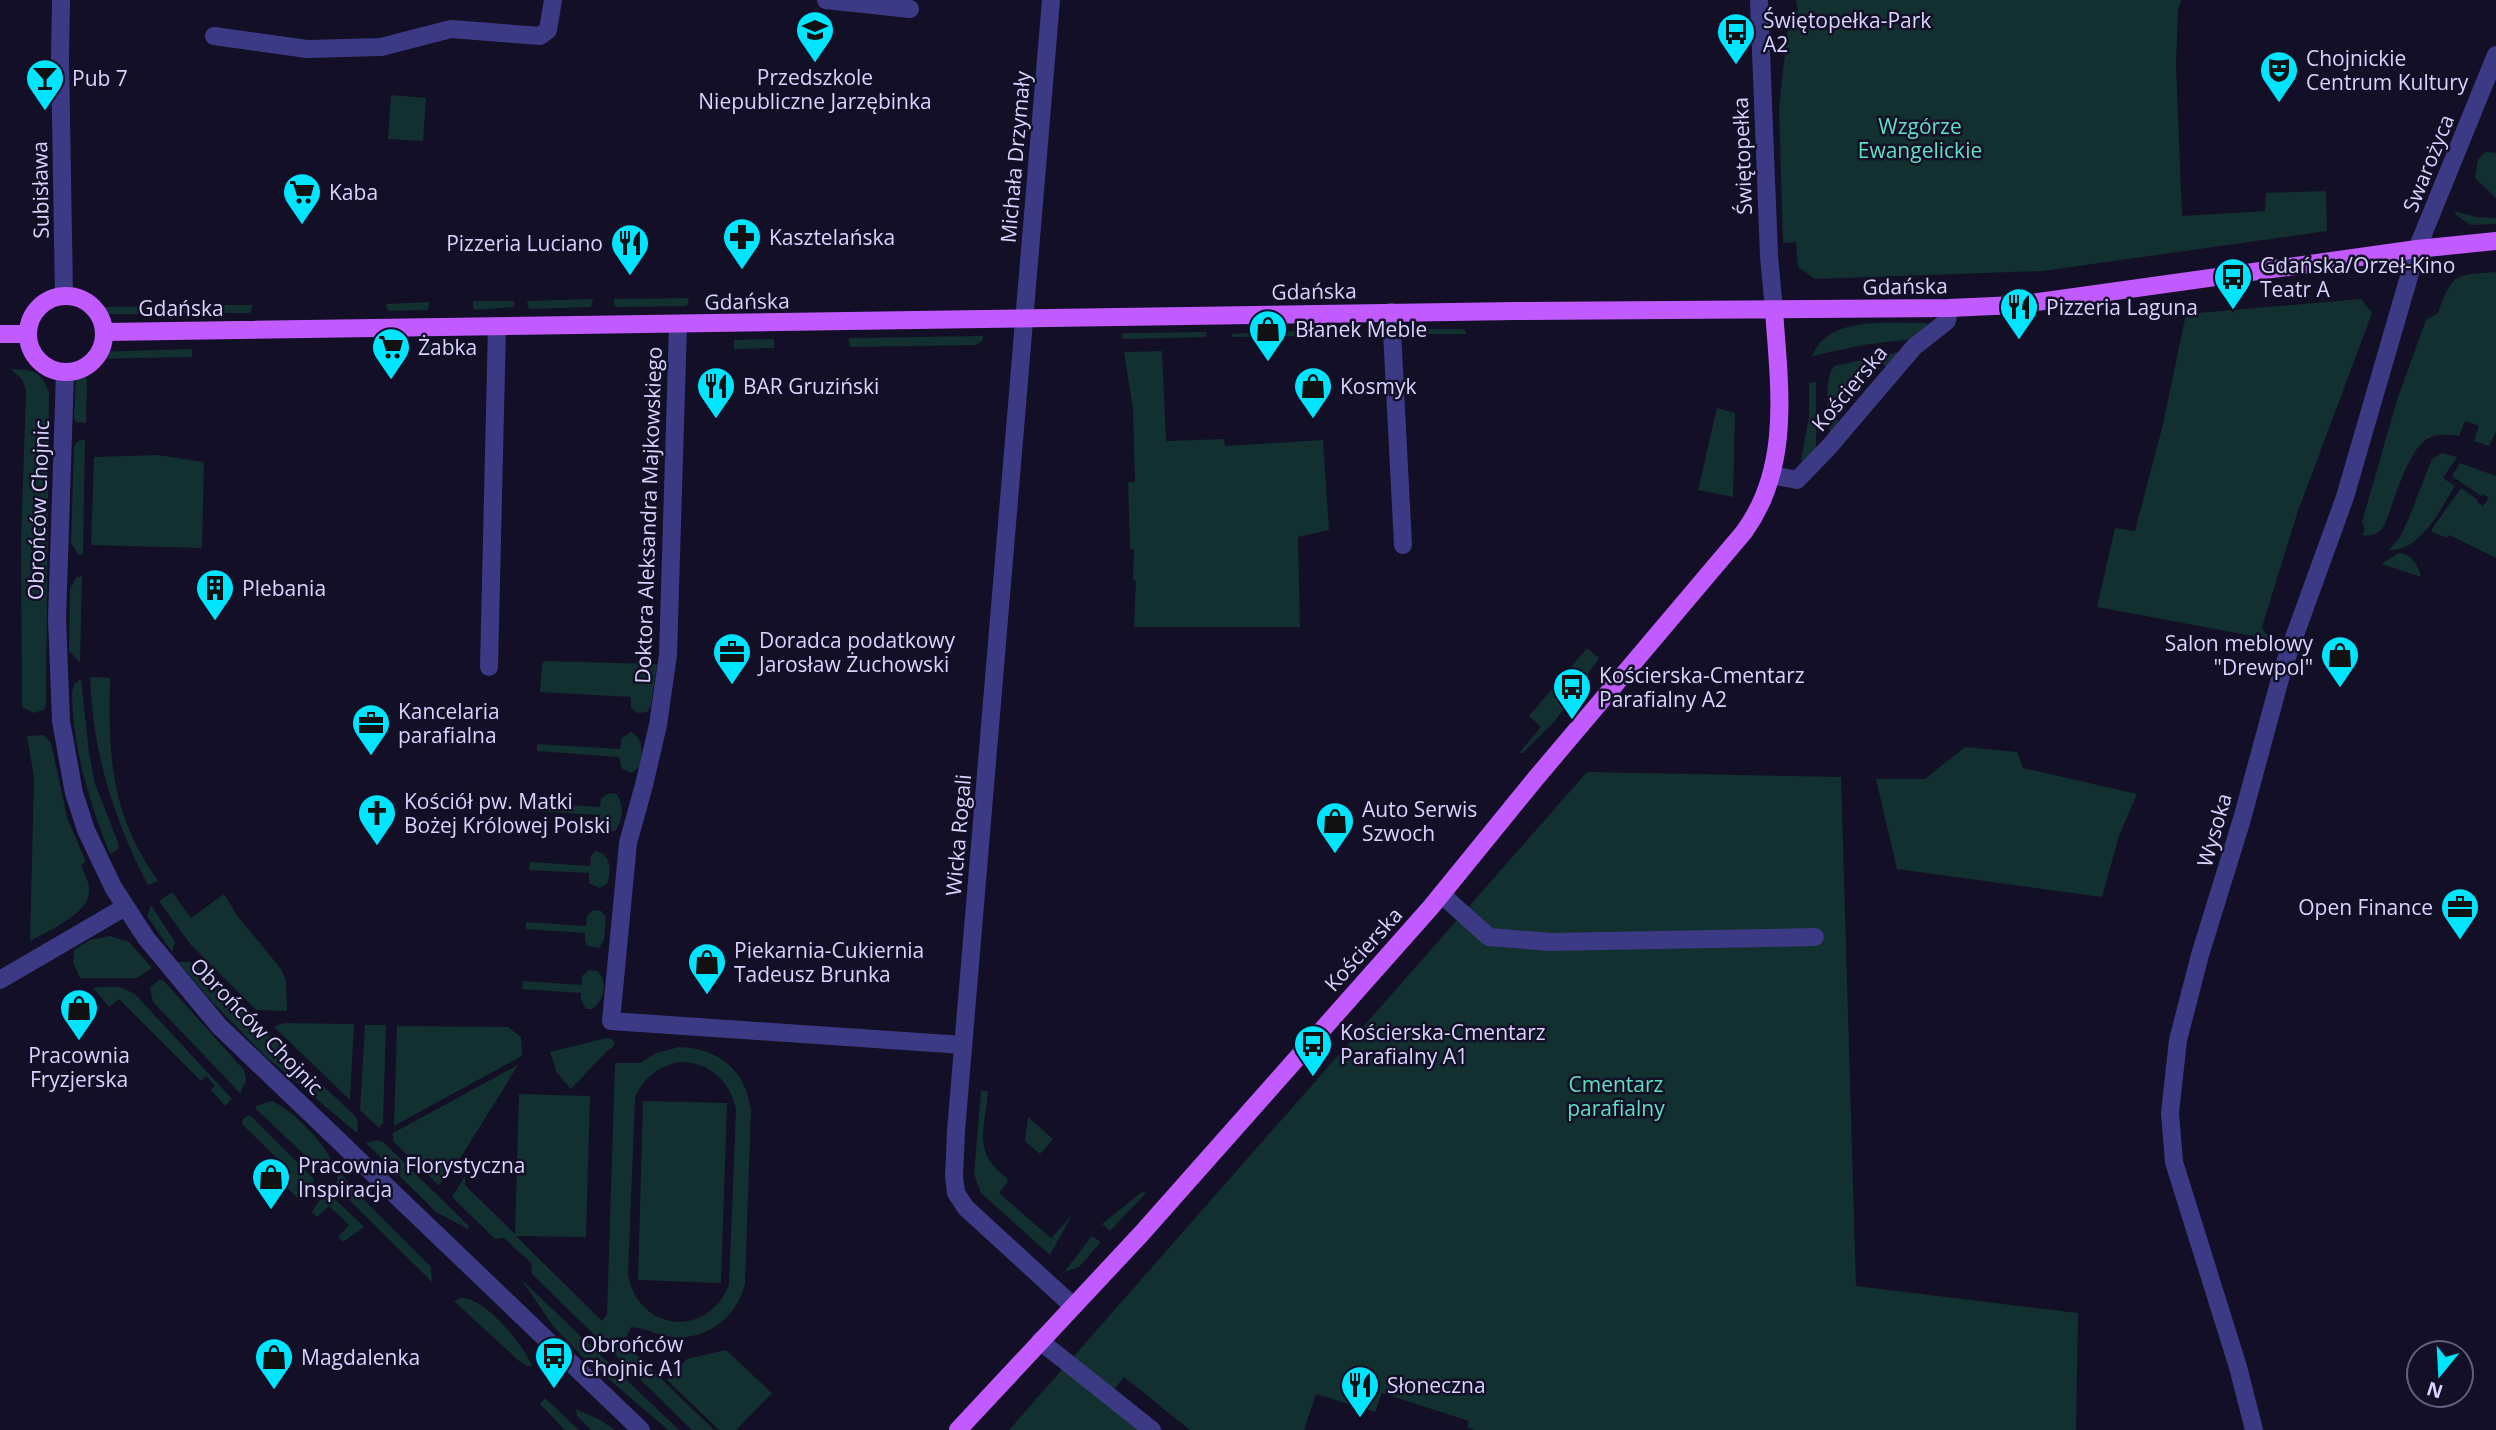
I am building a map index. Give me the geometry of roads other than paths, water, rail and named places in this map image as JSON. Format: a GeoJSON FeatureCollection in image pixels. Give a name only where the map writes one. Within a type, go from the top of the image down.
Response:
{"type":"FeatureCollection","features":[{"type":"Feature","properties":{"kind":"main road","name":"Gdańska"},"geometry":{"type":"LineString","coordinates":[[105,332],[1391,312],[1949,308],[2017,305],[2417,249],[2496,241]]}},
{"type":"Feature","properties":{"kind":"main road"},"geometry":{"type":"LineString","coordinates":[[64,296],[74,297],[92,305],[99,313],[105,332],[100,353],[94,361],[85,368],[65,373],[46,367],[38,361],[29,344],[28,334],[29,324],[38,308],[64,296]]}},
{"type":"Feature","properties":{"kind":"main road","name":"Kościerska"},"geometry":{"type":"LineString","coordinates":[[958,1430],[1151,1223],[1442,895],[1536,778],[1744,532],[1760,507],[1772,475],[1781,397],[1774,310]]}},
{"type":"Feature","properties":{"kind":"main road"},"geometry":{"type":"LineString","coordinates":[[0,334],[28,334]]}},
{"type":"Feature","properties":{"kind":"street","name":"Subisława"},"geometry":{"type":"LineString","coordinates":[[61,0],[64,296]]}},
{"type":"Feature","properties":{"kind":"street"},"geometry":{"type":"LineString","coordinates":[[214,36],[307,49],[382,47],[451,29],[540,36],[548,30],[553,0]]}},
{"type":"Feature","properties":{"kind":"street"},"geometry":{"type":"LineString","coordinates":[[826,0],[910,9]]}},
{"type":"Feature","properties":{"kind":"street","name":"Michała Drzymały"},"geometry":{"type":"LineString","coordinates":[[1023,319],[1051,0]]}},
{"type":"Feature","properties":{"kind":"street","name":"Świętopełka"},"geometry":{"type":"LineString","coordinates":[[1759,0],[1769,256],[1774,310]]}},
{"type":"Feature","properties":{"kind":"street","name":"Swarożyca"},"geometry":{"type":"LineString","coordinates":[[2417,249],[2496,55]]}},
{"type":"Feature","properties":{"kind":"street","name":"Wysoka"},"geometry":{"type":"LineString","coordinates":[[2254,1430],[2238,1367],[2174,1162],[2170,1113],[2174,1067],[2178,1040],[2200,955],[2284,667],[2345,497],[2417,249]]}},
{"type":"Feature","properties":{"kind":"street","name":"Kościerska"},"geometry":{"type":"LineString","coordinates":[[1772,475],[1797,480],[1828,448],[1914,347],[1947,321],[1949,308]]}},
{"type":"Feature","properties":{"kind":"street"},"geometry":{"type":"LineString","coordinates":[[1391,312],[1403,545]]}},
{"type":"Feature","properties":{"kind":"street","name":"Wicka Rogali"},"geometry":{"type":"LineString","coordinates":[[1023,319],[963,1045],[955,1150],[956,1193],[966,1208],[1073,1306]]}},
{"type":"Feature","properties":{"kind":"street","name":"Doktora Aleksandra Majkowskiego"},"geometry":{"type":"LineString","coordinates":[[678,325],[668,655],[658,725],[628,844],[611,1021],[963,1045]]}},
{"type":"Feature","properties":{"kind":"street"},"geometry":{"type":"LineString","coordinates":[[489,667],[497,326]]}},
{"type":"Feature","properties":{"kind":"street","name":"Obrońców Chojnic"},"geometry":{"type":"LineString","coordinates":[[65,373],[57,619],[61,725],[74,793],[86,830],[102,865],[125,907],[167,966],[219,1026],[641,1430]]}},
{"type":"Feature","properties":{"kind":"street"},"geometry":{"type":"LineString","coordinates":[[1442,895],[1489,937],[1550,942],[1815,937]]}},
{"type":"Feature","properties":{"kind":"street"},"geometry":{"type":"LineString","coordinates":[[0,980],[125,907]]}},
{"type":"Feature","properties":{"kind":"street"},"geometry":{"type":"LineString","coordinates":[[1040,1340],[1152,1430]]}},
{"type":"Feature","properties":{"kind":"place","name":"Przedszkole Niepubliczne Jarzębinka"},"geometry":{"type":"Point","coordinates":[815,64]}},
{"type":"Feature","properties":{"kind":"place","name":"Świętopełka-Park A2"},"geometry":{"type":"Point","coordinates":[1736,66]}},
{"type":"Feature","properties":{"kind":"place","name":"Chojnickie Centrum Kultury"},"geometry":{"type":"Point","coordinates":[2279,104]}},
{"type":"Feature","properties":{"kind":"place","name":"Pub 7"},"geometry":{"type":"Point","coordinates":[45,112]}},
{"type":"Feature","properties":{"kind":"place","name":"Kaba"},"geometry":{"type":"Point","coordinates":[302,226]}},
{"type":"Feature","properties":{"kind":"place","name":"Kasztelańska"},"geometry":{"type":"Point","coordinates":[742,271]}},
{"type":"Feature","properties":{"kind":"place","name":"Pizzeria Luciano"},"geometry":{"type":"Point","coordinates":[630,277]}},
{"type":"Feature","properties":{"kind":"place","name":"Gdańska/Orzeł-Kino Teatr A"},"geometry":{"type":"Point","coordinates":[2233,311]}},
{"type":"Feature","properties":{"kind":"place","name":"Pizzeria Laguna"},"geometry":{"type":"Point","coordinates":[2019,341]}},
{"type":"Feature","properties":{"kind":"place","name":"Błanek Meble"},"geometry":{"type":"Point","coordinates":[1268,363]}},
{"type":"Feature","properties":{"kind":"place","name":"Żabka"},"geometry":{"type":"Point","coordinates":[391,381]}},
{"type":"Feature","properties":{"kind":"place","name":"BAR Gruziński"},"geometry":{"type":"Point","coordinates":[716,420]}},
{"type":"Feature","properties":{"kind":"place","name":"Kosmyk"},"geometry":{"type":"Point","coordinates":[1313,420]}},
{"type":"Feature","properties":{"kind":"place","name":"Plebania"},"geometry":{"type":"Point","coordinates":[215,622]}},
{"type":"Feature","properties":{"kind":"place","name":"Doradca podatkowy Jarosław Żuchowski"},"geometry":{"type":"Point","coordinates":[732,686]}},
{"type":"Feature","properties":{"kind":"place","name":"Salon meblowy \"Drewpol\""},"geometry":{"type":"Point","coordinates":[2340,689]}},
{"type":"Feature","properties":{"kind":"place","name":"Kościerska-Cmentarz Parafialny A2"},"geometry":{"type":"Point","coordinates":[1572,721]}},
{"type":"Feature","properties":{"kind":"place","name":"Kancelaria parafialna"},"geometry":{"type":"Point","coordinates":[371,757]}},
{"type":"Feature","properties":{"kind":"place","name":"Kościół pw. Matki Bożej Królowej Polski"},"geometry":{"type":"Point","coordinates":[377,847]}},
{"type":"Feature","properties":{"kind":"place","name":"Auto Serwis Szwoch"},"geometry":{"type":"Point","coordinates":[1335,855]}},
{"type":"Feature","properties":{"kind":"place","name":"Open Finance"},"geometry":{"type":"Point","coordinates":[2460,941]}},
{"type":"Feature","properties":{"kind":"place","name":"Piekarnia-Cukiernia Tadeusz Brunka"},"geometry":{"type":"Point","coordinates":[707,996]}},
{"type":"Feature","properties":{"kind":"place","name":"Pracownia Fryzjerska"},"geometry":{"type":"Point","coordinates":[79,1042]}},
{"type":"Feature","properties":{"kind":"place","name":"Kościerska-Cmentarz Parafialny A1"},"geometry":{"type":"Point","coordinates":[1313,1078]}},
{"type":"Feature","properties":{"kind":"place","name":"Pracownia Florystyczna Inspiracja"},"geometry":{"type":"Point","coordinates":[271,1211]}},
{"type":"Feature","properties":{"kind":"place","name":"Obrońców Chojnic A1"},"geometry":{"type":"Point","coordinates":[554,1390]}},
{"type":"Feature","properties":{"kind":"place","name":"Magdalenka"},"geometry":{"type":"Point","coordinates":[274,1391]}},
{"type":"Feature","properties":{"kind":"place","name":"Słoneczna"},"geometry":{"type":"Point","coordinates":[1360,1419]}},
{"type":"Feature","properties":{"kind":"park label","name":"Wzgórze Ewangelickie"},"geometry":{"type":"Point","coordinates":[1920,138]}},
{"type":"Feature","properties":{"kind":"park label","name":"Cmentarz parafialny"},"geometry":{"type":"Point","coordinates":[1616,1096]}}]}
